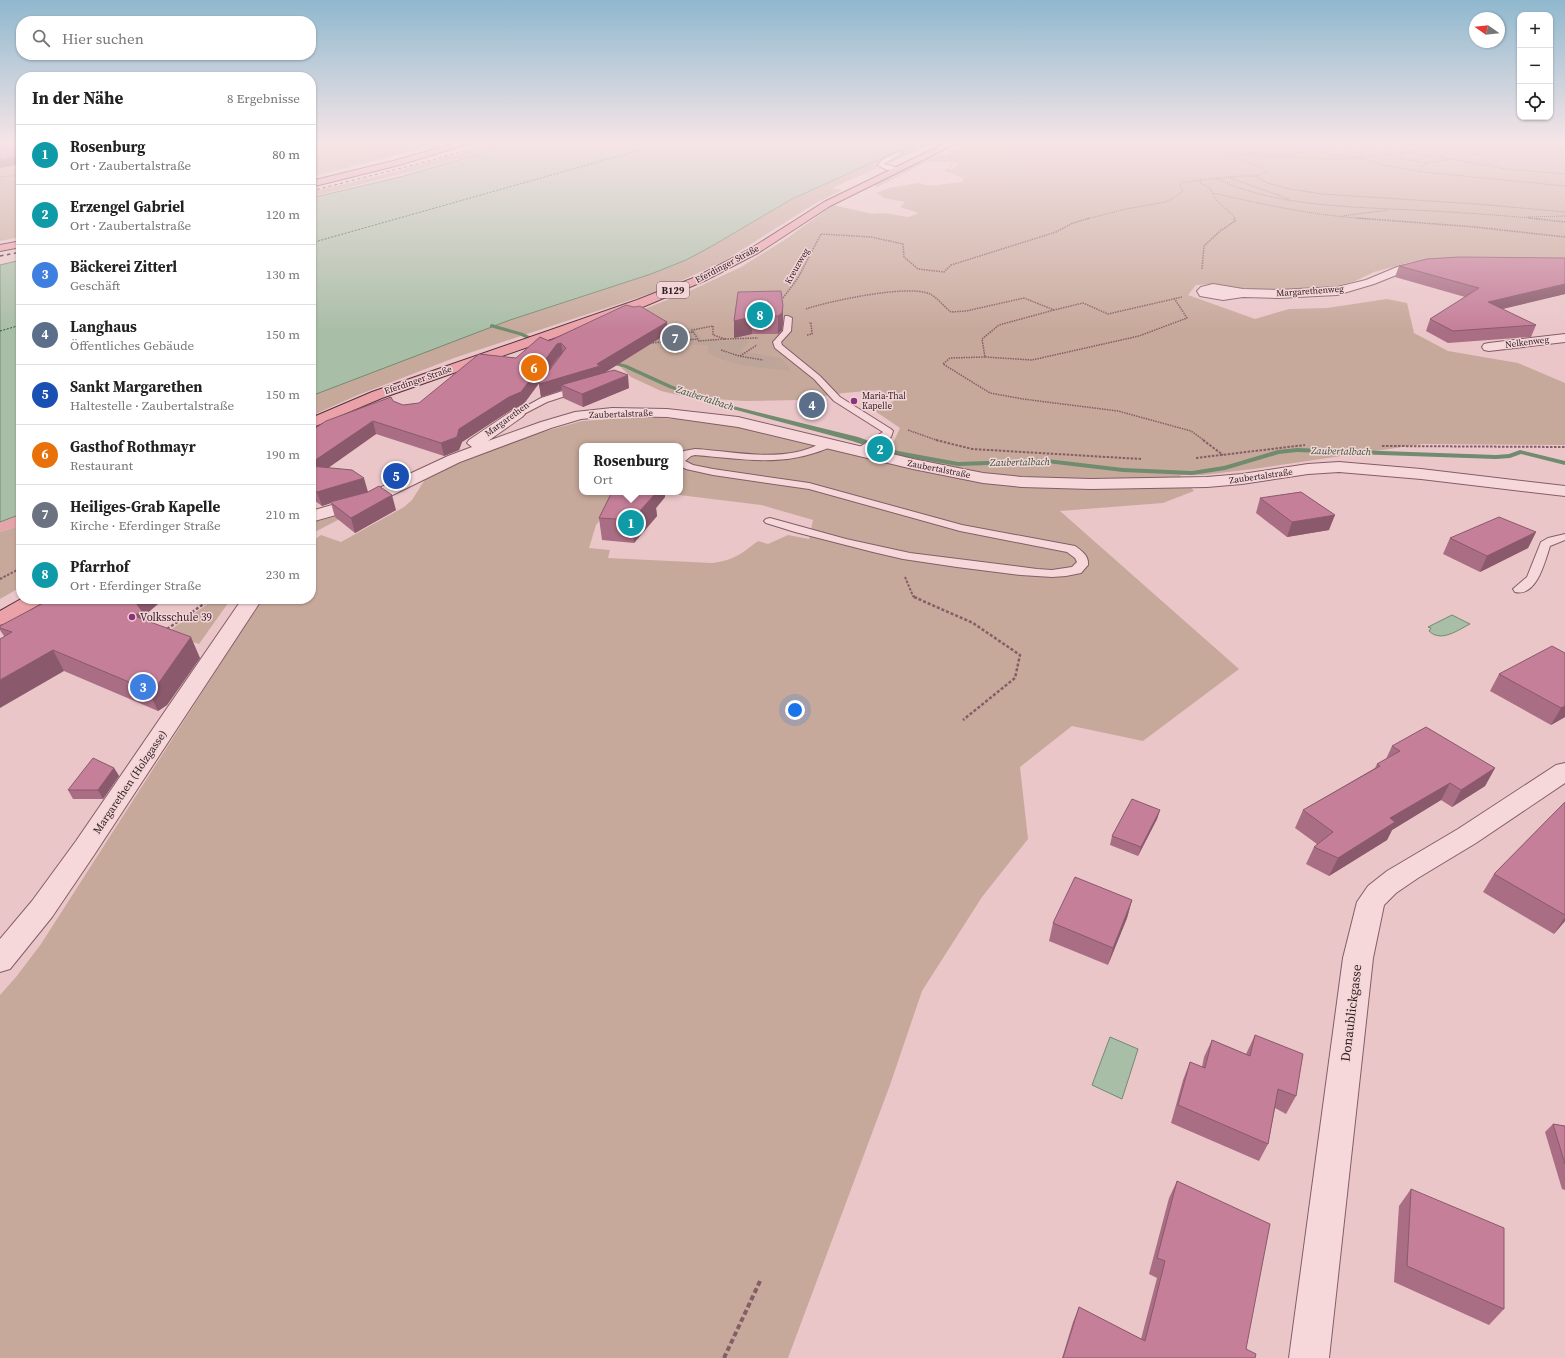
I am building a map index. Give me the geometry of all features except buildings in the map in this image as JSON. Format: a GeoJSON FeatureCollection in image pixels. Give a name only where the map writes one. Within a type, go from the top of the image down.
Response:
{"type":"FeatureCollection","features":[{"type":"Feature","properties":{"kind":"main road","name":"B129"},"geometry":{"type":"LineString","coordinates":[[820,208],[827,204]]}},
{"type":"Feature","properties":{"kind":"main road","name":"Eferdinger Straße"},"geometry":{"type":"LineString","coordinates":[[316,421],[383,392],[647,301],[700,279],[754,251],[820,208]]}},
{"type":"Feature","properties":{"kind":"main road"},"geometry":{"type":"LineString","coordinates":[[0,248],[16,245]]}},
{"type":"Feature","properties":{"kind":"main road"},"geometry":{"type":"LineString","coordinates":[[0,619],[26,604]]}},
{"type":"Feature","properties":{"kind":"street","name":"Margarethenweg"},"geometry":{"type":"LineString","coordinates":[[1209,290],[1221,296],[1243,293],[1278,294],[1337,291],[1370,282],[1401,269],[1435,263]]}},
{"type":"Feature","properties":{"kind":"street","name":"Nelkenweg"},"geometry":{"type":"LineString","coordinates":[[1489,347],[1565,338]]}},
{"type":"Feature","properties":{"kind":"street","name":"Zaubertalstraße"},"geometry":{"type":"LineString","coordinates":[[316,516],[366,501],[461,456],[559,421],[589,414],[612,412],[667,413],[728,420],[767,428],[829,444],[863,449],[977,477],[1039,484],[1216,482],[1308,469],[1339,467],[1421,474],[1565,491]]}},
{"type":"Feature","properties":{"kind":"street","name":"Margarethen"},"geometry":{"type":"LineString","coordinates":[[461,456],[474,443],[516,414]]}},
{"type":"Feature","properties":{"kind":"street","name":"Margarethen (Holzgasse)"},"geometry":{"type":"LineString","coordinates":[[0,960],[42,909],[86,848],[249,604]]}},
{"type":"Feature","properties":{"kind":"street","name":"Donaublickgasse"},"geometry":{"type":"LineString","coordinates":[[1310,1358],[1358,958],[1371,902],[1375,895],[1390,883],[1453,846],[1565,771]]}},
{"type":"Feature","properties":{"kind":"lane"},"geometry":{"type":"LineString","coordinates":[[788,318],[787,331],[777,344],[824,384],[841,402],[886,430],[888,434],[863,449]]}},
{"type":"Feature","properties":{"kind":"lane"},"geometry":{"type":"LineString","coordinates":[[516,414],[544,400],[588,386]]}},
{"type":"Feature","properties":{"kind":"lane","name":"Margarethen"},"geometry":{"type":"LineString","coordinates":[[516,414],[541,390]]}},
{"type":"Feature","properties":{"kind":"lane"},"geometry":{"type":"LineString","coordinates":[[683,457],[695,452],[751,458],[782,458],[817,451],[829,444]]}},
{"type":"Feature","properties":{"kind":"lane"},"geometry":{"type":"LineString","coordinates":[[683,464],[690,467],[713,472],[809,486],[960,528],[1071,549],[1080,555],[1083,562],[1078,571],[1069,573],[1040,573],[921,558],[896,554],[807,532],[770,521]]}},
{"type":"Feature","properties":{"kind":"lane"},"geometry":{"type":"LineString","coordinates":[[1519,589],[1534,579],[1545,544],[1552,540],[1565,538]]}},
{"type":"Feature","properties":{"kind":"lane"},"geometry":{"type":"LineString","coordinates":[[1545,544],[1565,548]]}},
{"type":"Feature","properties":{"kind":"path"},"geometry":{"type":"LineString","coordinates":[[821,234],[871,237],[903,244],[904,257],[918,268],[944,272],[951,265],[1056,232],[1073,223],[1126,209],[1152,204]]}},
{"type":"Feature","properties":{"kind":"path"},"geometry":{"type":"LineString","coordinates":[[985,356],[982,339],[999,325],[1083,303],[1108,314],[1144,307],[1209,290],[1202,274],[1204,246],[1220,231],[1235,221],[1234,216],[1221,204]]}},
{"type":"Feature","properties":{"kind":"path"},"geometry":{"type":"LineString","coordinates":[[1264,204],[1337,217],[1475,227],[1565,237]]}},
{"type":"Feature","properties":{"kind":"path"},"geometry":{"type":"LineString","coordinates":[[1334,204],[1565,222]]}},
{"type":"Feature","properties":{"kind":"path"},"geometry":{"type":"LineString","coordinates":[[1480,204],[1565,212]]}},
{"type":"Feature","properties":{"kind":"path","name":"Kreuzweg"},"geometry":{"type":"LineString","coordinates":[[788,318],[795,304],[780,303],[808,261],[828,220],[827,210],[820,208]]}},
{"type":"Feature","properties":{"kind":"path"},"geometry":{"type":"LineString","coordinates":[[1337,217],[1394,209]]}},
{"type":"Feature","properties":{"kind":"path"},"geometry":{"type":"LineString","coordinates":[[1510,217],[1565,217]]}},
{"type":"Feature","properties":{"kind":"path"},"geometry":{"type":"LineString","coordinates":[[788,318],[820,305],[901,291],[929,294],[951,312],[966,311],[1024,298],[1054,310]]}},
{"type":"Feature","properties":{"kind":"path"},"geometry":{"type":"LineString","coordinates":[[1174,298],[1186,318],[1139,336],[1032,360],[985,356],[950,358],[943,364],[990,393],[1023,399],[1118,411],[1191,431],[1223,455]]}},
{"type":"Feature","properties":{"kind":"path"},"geometry":{"type":"LineString","coordinates":[[812,323],[812,334]]}},
{"type":"Feature","properties":{"kind":"path"},"geometry":{"type":"LineString","coordinates":[[662,334],[693,332],[692,330],[713,326],[713,335],[725,339]]}},
{"type":"Feature","properties":{"kind":"path"},"geometry":{"type":"LineString","coordinates":[[693,332],[698,339]]}},
{"type":"Feature","properties":{"kind":"path"},"geometry":{"type":"LineString","coordinates":[[649,343],[698,339],[699,341],[782,338]]}},
{"type":"Feature","properties":{"kind":"path"},"geometry":{"type":"LineString","coordinates":[[740,356],[754,347]]}},
{"type":"Feature","properties":{"kind":"path"},"geometry":{"type":"LineString","coordinates":[[720,350],[740,356],[772,362],[797,362]]}},
{"type":"Feature","properties":{"kind":"path"},"geometry":{"type":"LineString","coordinates":[[906,430],[942,444],[972,449],[1148,459]]}},
{"type":"Feature","properties":{"kind":"path"},"geometry":{"type":"LineString","coordinates":[[1192,458],[1270,448],[1309,445]]}},
{"type":"Feature","properties":{"kind":"path"},"geometry":{"type":"LineString","coordinates":[[1381,446],[1565,447]]}},
{"type":"Feature","properties":{"kind":"path"},"geometry":{"type":"LineString","coordinates":[[921,558],[903,572],[913,596],[973,623],[1020,655],[1015,678],[963,720]]}},
{"type":"Feature","properties":{"kind":"path"},"geometry":{"type":"LineString","coordinates":[[0,579],[16,571]]}},
{"type":"Feature","properties":{"kind":"path"},"geometry":{"type":"LineString","coordinates":[[164,632],[204,604]]}},
{"type":"Feature","properties":{"kind":"path"},"geometry":{"type":"LineString","coordinates":[[170,618],[179,621]]}},
{"type":"Feature","properties":{"kind":"path"},"geometry":{"type":"LineString","coordinates":[[724,1358],[761,1279]]}},
{"type":"Feature","properties":{"kind":"shaded area"},"geometry":{"type":"Polygon","coordinates":[[[0,204],[16,204],[16,238],[0,241],[0,204]]]}},
{"type":"Feature","properties":{"kind":"shaded area"},"geometry":{"type":"Polygon","coordinates":[[[316,204],[783,204],[686,260],[651,274],[510,320],[316,394],[316,204]]]}},
{"type":"Feature","properties":{"kind":"shaded area"},"geometry":{"type":"Polygon","coordinates":[[[783,204],[814,204],[724,261],[661,290],[454,358],[358,395],[316,414],[316,394],[510,320],[651,274],[686,260],[783,204]]]}},
{"type":"Feature","properties":{"kind":"shaded area"},"geometry":{"type":"Polygon","coordinates":[[[903,204],[1565,204],[1565,262],[1449,259],[1411,262],[1374,272],[1355,281],[1326,289],[1249,291],[1211,284],[1196,285],[1188,295],[1255,319],[1289,309],[1327,308],[1387,299],[1407,303],[1414,333],[1448,351],[1518,363],[1565,383],[1565,445],[1423,444],[1253,469],[1203,475],[1180,475],[1194,491],[1163,503],[1060,511],[1239,669],[1143,741],[1072,726],[1020,767],[1028,839],[982,897],[922,991],[890,1085],[788,1358],[0,1358],[0,995],[41,944],[259,604],[316,604],[316,538],[321,535],[341,542],[404,507],[412,500],[426,478],[464,461],[532,435],[582,421],[642,417],[696,420],[739,427],[857,456],[879,452],[894,441],[900,428],[872,409],[894,401],[880,390],[843,393],[799,400],[744,401],[687,397],[661,391],[631,377],[606,353],[639,311],[692,290],[741,267],[783,241],[833,205],[872,214],[885,213],[908,217],[919,213],[900,207],[903,204]],[[579,443],[579,495],[620,495],[596,525],[589,548],[610,550],[608,558],[712,563],[737,556],[758,541],[768,544],[788,535],[809,539],[813,520],[761,505],[679,495],[683,495],[683,443],[579,443]]]}},
{"type":"Feature","properties":{"kind":"shaded area"},"geometry":{"type":"Polygon","coordinates":[[[16,261],[16,516],[0,522],[0,265],[16,261]]]}},
{"type":"Feature","properties":{"kind":"shaded area"},"geometry":{"type":"Polygon","coordinates":[[[694,327],[702,339],[715,338],[716,341],[747,340],[749,342],[740,351],[781,358],[791,371],[759,368],[718,358],[708,353],[708,345],[635,344],[635,339],[694,327]]]}},
{"type":"Feature","properties":{"kind":"shaded area"},"geometry":{"type":"Polygon","coordinates":[[[355,511],[316,531],[316,522],[355,511]]]}},
{"type":"Feature","properties":{"kind":"shaded area"},"geometry":{"type":"Polygon","coordinates":[[[16,527],[16,590],[0,599],[0,532],[16,527]]]}},
{"type":"Feature","properties":{"kind":"shaded area"},"geometry":{"type":"Polygon","coordinates":[[[208,604],[227,604],[199,644],[166,633],[208,604]]]}},
{"type":"Feature","properties":{"kind":"shaded area"},"geometry":{"type":"Polygon","coordinates":[[[1452,615],[1470,624],[1444,636],[1439,636],[1429,631],[1431,628],[1428,627],[1452,615]]]}},
{"type":"Feature","properties":{"kind":"shaded area"},"geometry":{"type":"Polygon","coordinates":[[[1110,1037],[1138,1049],[1122,1099],[1092,1085],[1110,1037]]]}},
{"type":"Feature","properties":{"kind":"sand"},"geometry":{"type":"Polygon","coordinates":[[[16,516],[16,527],[0,532],[0,522],[16,516]]]}},
{"type":"Feature","properties":{"kind":"waterway","name":"Zaubertalbach"},"geometry":{"type":"LineString","coordinates":[[492,326],[521,334],[541,343]]}},
{"type":"Feature","properties":{"kind":"waterway","name":"Zaubertalbach"},"geometry":{"type":"LineString","coordinates":[[604,361],[625,366],[671,387],[727,406],[855,439],[897,453],[958,464],[1047,461],[1123,470],[1192,473],[1225,468],[1278,452],[1297,450],[1496,457],[1510,456],[1520,452],[1565,463]]}},
{"type":"Feature","properties":{"kind":"ferry route"},"geometry":{"type":"LineString","coordinates":[[316,242],[448,204]]}},
{"type":"Feature","properties":{"kind":"ferry route"},"geometry":{"type":"LineString","coordinates":[[0,331],[16,326]]}},
{"type":"Feature","properties":{"kind":"railway"},"geometry":{"type":"LineString","coordinates":[[0,256],[16,253]]}},
{"type":"Feature","properties":{"kind":"place","name":"Pfarrhof"},"geometry":{"type":"Point","coordinates":[760,315]}},
{"type":"Feature","properties":{"kind":"place","name":"Heiliges-Grab Kapelle"},"geometry":{"type":"Point","coordinates":[675,338]}},
{"type":"Feature","properties":{"kind":"place","name":"Gasthof Rothmayr"},"geometry":{"type":"Point","coordinates":[534,368]}},
{"type":"Feature","properties":{"kind":"place","name":"Maria-Thal Kapelle"},"geometry":{"type":"Point","coordinates":[854,401]}},
{"type":"Feature","properties":{"kind":"place","name":"Langhaus"},"geometry":{"type":"Point","coordinates":[812,405]}},
{"type":"Feature","properties":{"kind":"place","name":"Erzengel Gabriel"},"geometry":{"type":"Point","coordinates":[880,449]}},
{"type":"Feature","properties":{"kind":"place","name":"Sankt Margarethen"},"geometry":{"type":"Point","coordinates":[396,476]}},
{"type":"Feature","properties":{"kind":"place","name":"Rosenburg"},"geometry":{"type":"Point","coordinates":[631,523]}},
{"type":"Feature","properties":{"kind":"place","name":"Volksschule 39"},"geometry":{"type":"Point","coordinates":[132,617]}},
{"type":"Feature","properties":{"kind":"place","name":"Bäckerei Zitterl"},"geometry":{"type":"Point","coordinates":[143,687]}}]}
